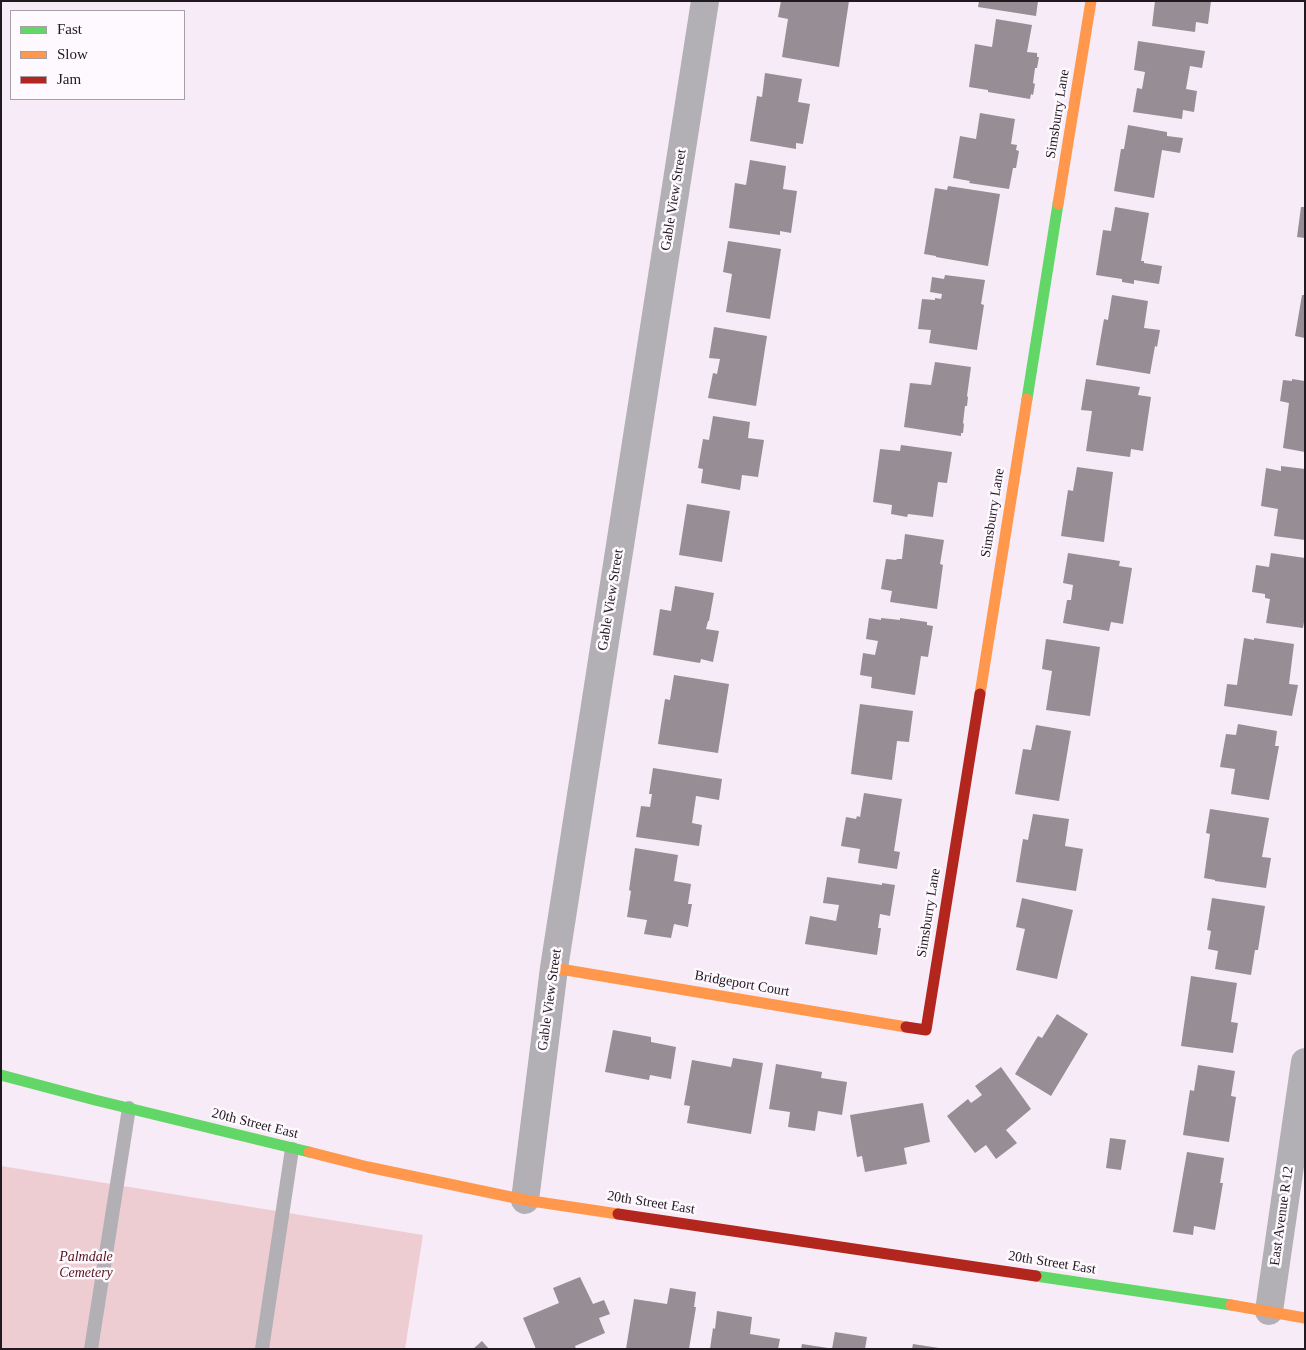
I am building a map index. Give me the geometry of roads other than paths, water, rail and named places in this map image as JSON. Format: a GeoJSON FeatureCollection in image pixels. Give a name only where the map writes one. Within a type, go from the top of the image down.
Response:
{"type":"FeatureCollection","features":[{"type":"Feature","properties":{"kind":"street","name":"Gable View Street"},"geometry":{"type":"LineString","coordinates":[[525,1200],[554,968],[705,1]]}},
{"type":"Feature","properties":{"kind":"street","name":"Simsburry Lane"},"geometry":{"type":"LineString","coordinates":[[926,1030],[1091,1]]}},
{"type":"Feature","properties":{"kind":"street","name":"Bridgeport Court"},"geometry":{"type":"LineString","coordinates":[[554,968],[926,1030]]}},
{"type":"Feature","properties":{"kind":"street","name":"East Avenue R 12"},"geometry":{"type":"LineString","coordinates":[[1269,1311],[1305,1062]]}},
{"type":"Feature","properties":{"kind":"street","name":"20th Street East"},"geometry":{"type":"LineString","coordinates":[[1,1075],[292,1149],[525,1200],[1269,1311],[1305,1318]]}},
{"type":"Feature","properties":{"kind":"lane"},"geometry":{"type":"LineString","coordinates":[[91,1349],[129,1108]]}},
{"type":"Feature","properties":{"kind":"lane"},"geometry":{"type":"LineString","coordinates":[[262,1349],[292,1149]]}},
{"type":"Feature","properties":{"kind":"park label","name":"Palmdale Cemetery"},"geometry":{"type":"Point","coordinates":[86,1266]}}]}
